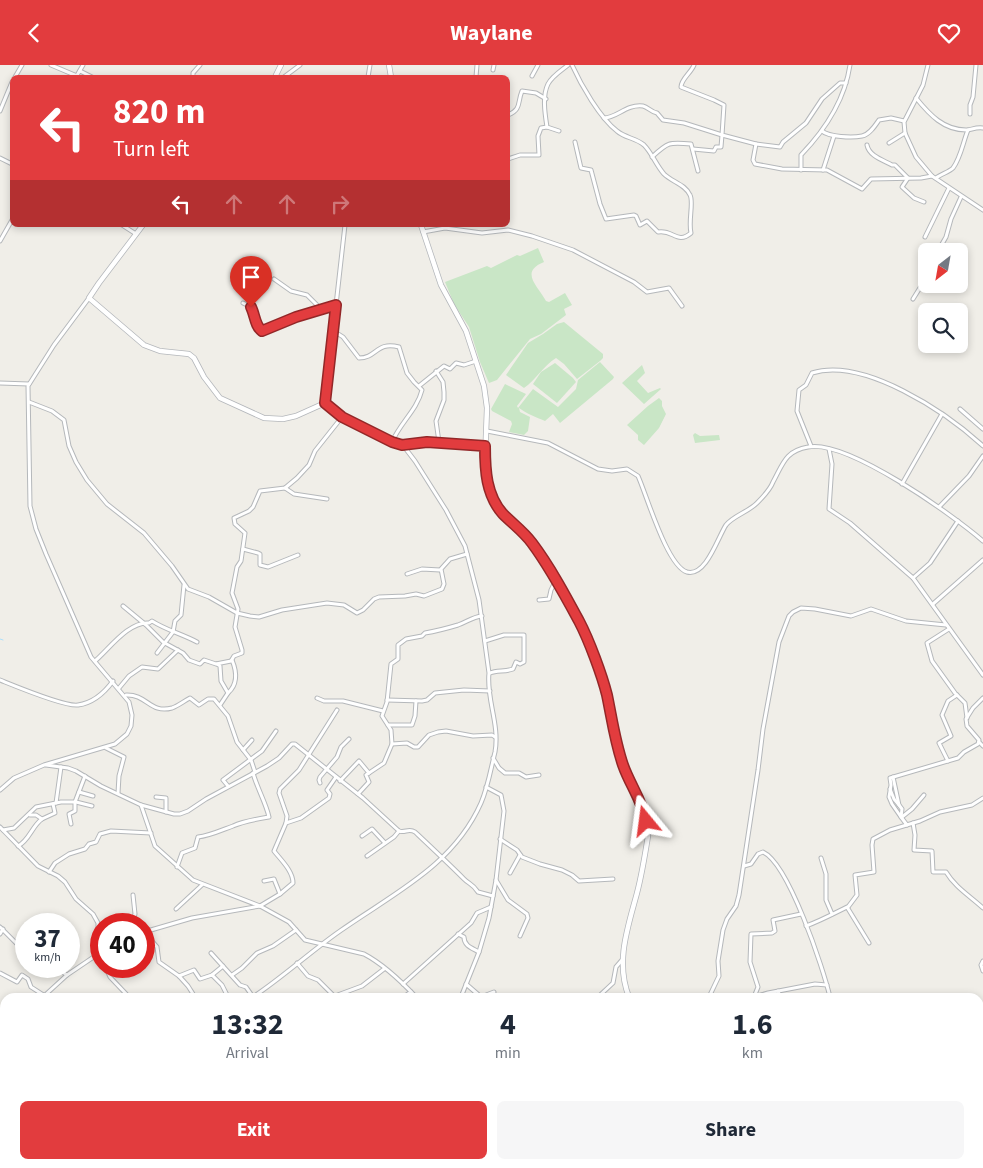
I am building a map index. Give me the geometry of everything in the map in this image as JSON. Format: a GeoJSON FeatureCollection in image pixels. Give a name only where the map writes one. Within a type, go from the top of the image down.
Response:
{"type":"FeatureCollection","features":[{"type":"Feature","properties":{"kind":"street"},"geometry":{"type":"LineString","coordinates":[[52,65],[72,75]]}},
{"type":"Feature","properties":{"kind":"street"},"geometry":{"type":"LineString","coordinates":[[77,75],[83,65]]}},
{"type":"Feature","properties":{"kind":"street"},"geometry":{"type":"LineString","coordinates":[[193,75],[200,65]]}},
{"type":"Feature","properties":{"kind":"street"},"geometry":{"type":"LineString","coordinates":[[287,75],[300,65]]}},
{"type":"Feature","properties":{"kind":"street"},"geometry":{"type":"LineString","coordinates":[[532,76],[538,65]]}},
{"type":"Feature","properties":{"kind":"street"},"geometry":{"type":"LineString","coordinates":[[547,127],[545,109],[548,83],[570,65],[603,119],[619,133],[645,147],[665,175],[685,188],[692,202],[689,220],[691,233],[683,238],[666,231],[658,232],[647,221],[640,225],[635,215],[606,219],[591,170],[581,168],[575,142]]}},
{"type":"Feature","properties":{"kind":"street"},"geometry":{"type":"LineString","coordinates":[[693,149],[714,151],[716,147],[721,147],[724,105],[714,99],[680,86],[694,65]]}},
{"type":"Feature","properties":{"kind":"street"},"geometry":{"type":"LineString","coordinates":[[801,170],[801,155],[822,131],[837,105],[846,83],[850,65]]}},
{"type":"Feature","properties":{"kind":"street"},"geometry":{"type":"LineString","coordinates":[[928,65],[923,85],[904,121],[905,133],[916,157],[934,177],[961,197],[983,210]]}},
{"type":"Feature","properties":{"kind":"street"},"geometry":{"type":"LineString","coordinates":[[970,114],[976,65]]}},
{"type":"Feature","properties":{"kind":"street"},"geometry":{"type":"LineString","coordinates":[[80,71],[88,75]]}},
{"type":"Feature","properties":{"kind":"street"},"geometry":{"type":"LineString","coordinates":[[603,119],[631,107],[645,106],[657,113],[663,120],[684,123],[756,144],[780,147],[783,142],[806,123],[822,99],[840,83],[846,83]]}},
{"type":"Feature","properties":{"kind":"street"},"geometry":{"type":"LineString","coordinates":[[0,111],[10,87]]}},
{"type":"Feature","properties":{"kind":"street"},"geometry":{"type":"LineString","coordinates":[[510,114],[516,110],[522,91],[536,93],[546,99]]}},
{"type":"Feature","properties":{"kind":"street"},"geometry":{"type":"LineString","coordinates":[[916,98],[932,116],[944,125],[968,129],[983,128]]}},
{"type":"Feature","properties":{"kind":"street"},"geometry":{"type":"LineString","coordinates":[[822,131],[834,136],[862,136],[872,130],[879,120],[891,118],[904,121]]}},
{"type":"Feature","properties":{"kind":"street"},"geometry":{"type":"LineString","coordinates":[[510,158],[520,155],[539,155],[538,136],[540,129],[547,127],[559,131]]}},
{"type":"Feature","properties":{"kind":"street"},"geometry":{"type":"LineString","coordinates":[[756,144],[753,160],[755,164],[782,169],[823,170],[862,189],[871,179],[934,177],[952,169],[960,156],[968,129]]}},
{"type":"Feature","properties":{"kind":"street"},"geometry":{"type":"LineString","coordinates":[[888,143],[905,133]]}},
{"type":"Feature","properties":{"kind":"street"},"geometry":{"type":"LineString","coordinates":[[823,170],[834,136]]}},
{"type":"Feature","properties":{"kind":"street"},"geometry":{"type":"LineString","coordinates":[[652,157],[661,147],[669,143],[691,144],[698,171]]}},
{"type":"Feature","properties":{"kind":"street"},"geometry":{"type":"LineString","coordinates":[[866,145],[871,153],[895,165],[908,178]]}},
{"type":"Feature","properties":{"kind":"street"},"geometry":{"type":"LineString","coordinates":[[908,178],[902,187],[914,198],[924,202]]}},
{"type":"Feature","properties":{"kind":"street"},"geometry":{"type":"LineString","coordinates":[[925,237],[949,188]]}},
{"type":"Feature","properties":{"kind":"street"},"geometry":{"type":"LineString","coordinates":[[943,243],[961,197]]}},
{"type":"Feature","properties":{"kind":"street"},"geometry":{"type":"LineString","coordinates":[[0,241],[10,224]]}},
{"type":"Feature","properties":{"kind":"street"},"geometry":{"type":"LineString","coordinates":[[125,227],[136,234]]}},
{"type":"Feature","properties":{"kind":"street"},"geometry":{"type":"LineString","coordinates":[[0,790],[14,778],[44,765],[115,744],[127,735],[132,727],[131,708],[125,695],[90,657],[32,517],[29,483],[28,384],[58,339],[141,227]]}},
{"type":"Feature","properties":{"kind":"street"},"geometry":{"type":"LineString","coordinates":[[325,403],[345,227]]}},
{"type":"Feature","properties":{"kind":"street"},"geometry":{"type":"LineString","coordinates":[[421,227],[442,285],[466,331],[487,398],[486,475],[491,496],[504,514],[528,537],[556,581],[585,635],[607,694],[615,740],[624,767],[642,804],[648,829],[642,872],[626,931],[622,960],[623,981],[628,993]]}},
{"type":"Feature","properties":{"kind":"street"},"geometry":{"type":"LineString","coordinates":[[422,232],[445,228],[482,233],[509,230],[532,236],[573,250],[634,282],[647,292],[669,288],[682,306]]}},
{"type":"Feature","properties":{"kind":"street"},"geometry":{"type":"LineString","coordinates":[[274,279],[291,291],[307,295],[321,309]]}},
{"type":"Feature","properties":{"kind":"street"},"geometry":{"type":"LineString","coordinates":[[913,299],[918,291]]}},
{"type":"Feature","properties":{"kind":"street"},"geometry":{"type":"LineString","coordinates":[[89,298],[144,345],[160,351],[189,354],[194,358],[204,377],[220,398],[264,418],[283,419],[296,416],[325,403]]}},
{"type":"Feature","properties":{"kind":"street"},"geometry":{"type":"LineString","coordinates":[[243,303],[251,307],[257,325],[262,331],[296,317],[336,305]]}},
{"type":"Feature","properties":{"kind":"street"},"geometry":{"type":"LineString","coordinates":[[332,330],[343,337],[359,358],[368,357],[384,346],[399,347],[408,373],[422,390],[415,409],[397,432],[392,442]]}},
{"type":"Feature","properties":{"kind":"street"},"geometry":{"type":"LineString","coordinates":[[419,386],[432,377],[436,371],[445,366],[451,369],[456,363],[464,365],[476,361]]}},
{"type":"Feature","properties":{"kind":"street"},"geometry":{"type":"LineString","coordinates":[[810,446],[796,411],[799,390],[806,385],[812,373],[820,370],[853,372],[884,381],[942,414],[983,446]]}},
{"type":"Feature","properties":{"kind":"street"},"geometry":{"type":"LineString","coordinates":[[436,371],[443,382],[444,392],[444,401],[436,421],[438,442]]}},
{"type":"Feature","properties":{"kind":"street"},"geometry":{"type":"LineString","coordinates":[[0,383],[28,384]]}},
{"type":"Feature","properties":{"kind":"street"},"geometry":{"type":"LineString","coordinates":[[29,402],[52,411],[64,420],[69,446],[87,480],[107,504],[144,533],[188,589],[209,597],[237,613],[260,617],[282,610],[327,603],[344,605],[357,613],[363,611],[374,599],[379,597],[424,595],[442,589],[444,584],[440,570]]}},
{"type":"Feature","properties":{"kind":"street"},"geometry":{"type":"LineString","coordinates":[[325,403],[342,417],[392,442],[402,445],[438,442],[485,446]]}},
{"type":"Feature","properties":{"kind":"street"},"geometry":{"type":"LineString","coordinates":[[960,409],[983,429]]}},
{"type":"Feature","properties":{"kind":"street"},"geometry":{"type":"LineString","coordinates":[[902,484],[942,414]]}},
{"type":"Feature","properties":{"kind":"street"},"geometry":{"type":"LineString","coordinates":[[216,664],[232,660],[234,656],[242,653],[235,627],[238,609],[232,593],[246,533],[235,524],[234,518],[254,507],[260,491],[286,488],[305,471],[315,451],[342,417]]}},
{"type":"Feature","properties":{"kind":"street"},"geometry":{"type":"LineString","coordinates":[[487,431],[548,443],[598,469],[612,471],[627,469],[633,471],[638,476],[643,487],[668,551],[679,567],[691,573],[701,568],[708,559],[727,524],[762,499],[774,482],[786,458],[795,451],[810,446],[828,449],[861,460],[939,507],[983,541]]}},
{"type":"Feature","properties":{"kind":"street"},"geometry":{"type":"LineString","coordinates":[[258,993],[322,943],[416,879],[443,858],[465,833],[482,801],[486,787],[496,737],[479,600],[460,535],[402,445]]}},
{"type":"Feature","properties":{"kind":"street"},"geometry":{"type":"LineString","coordinates":[[828,449],[832,464],[829,509],[850,523],[914,578],[983,675]]}},
{"type":"Feature","properties":{"kind":"street"},"geometry":{"type":"LineString","coordinates":[[939,507],[969,476],[983,456]]}},
{"type":"Feature","properties":{"kind":"street"},"geometry":{"type":"LineString","coordinates":[[286,488],[294,494],[327,499]]}},
{"type":"Feature","properties":{"kind":"street"},"geometry":{"type":"LineString","coordinates":[[914,578],[930,563],[958,521]]}},
{"type":"Feature","properties":{"kind":"street"},"geometry":{"type":"LineString","coordinates":[[243,549],[260,554],[260,565],[268,567],[298,555]]}},
{"type":"Feature","properties":{"kind":"street"},"geometry":{"type":"LineString","coordinates":[[440,570],[450,559],[467,554]]}},
{"type":"Feature","properties":{"kind":"street"},"geometry":{"type":"LineString","coordinates":[[933,604],[983,560]]}},
{"type":"Feature","properties":{"kind":"street"},"geometry":{"type":"LineString","coordinates":[[407,574],[421,569],[440,570]]}},
{"type":"Feature","properties":{"kind":"street"},"geometry":{"type":"LineString","coordinates":[[539,601],[549,599],[556,581]]}},
{"type":"Feature","properties":{"kind":"street"},"geometry":{"type":"LineString","coordinates":[[157,653],[173,632],[175,621],[182,613],[184,584]]}},
{"type":"Feature","properties":{"kind":"street"},"geometry":{"type":"LineString","coordinates":[[123,607],[165,643],[178,650],[189,661],[200,664],[204,660],[220,666],[221,681],[228,693]]}},
{"type":"Feature","properties":{"kind":"street"},"geometry":{"type":"LineString","coordinates":[[711,993],[719,977],[718,961],[722,930],[736,906],[744,866],[769,692],[780,642],[789,616],[801,608],[851,616],[871,609],[906,621],[946,625]]}},
{"type":"Feature","properties":{"kind":"street"},"geometry":{"type":"LineString","coordinates":[[368,773],[384,763],[392,744],[392,733],[383,719],[383,711],[388,700],[391,663],[398,659],[397,647],[399,643],[406,639],[422,637],[426,633],[459,624],[473,617],[482,616]]}},
{"type":"Feature","properties":{"kind":"street"},"geometry":{"type":"LineString","coordinates":[[95,661],[125,631],[142,623],[152,621],[173,632],[180,633],[197,641]]}},
{"type":"Feature","properties":{"kind":"street"},"geometry":{"type":"LineString","coordinates":[[949,629],[927,643],[927,647],[932,661],[965,703],[967,726],[983,746]]}},
{"type":"Feature","properties":{"kind":"street"},"geometry":{"type":"LineString","coordinates":[[484,641],[504,635],[524,635],[524,662],[520,664],[516,662],[510,670],[489,673]]}},
{"type":"Feature","properties":{"kind":"street"},"geometry":{"type":"LineString","coordinates":[[118,688],[129,676],[142,667],[159,668],[178,650]]}},
{"type":"Feature","properties":{"kind":"street"},"geometry":{"type":"LineString","coordinates":[[220,705],[236,681],[236,670],[232,660]]}},
{"type":"Feature","properties":{"kind":"street"},"geometry":{"type":"LineString","coordinates":[[0,680],[74,705],[88,702],[101,695],[113,681]]}},
{"type":"Feature","properties":{"kind":"street"},"geometry":{"type":"LineString","coordinates":[[388,700],[416,701],[426,700],[435,693],[464,690],[490,691]]}},
{"type":"Feature","properties":{"kind":"street"},"geometry":{"type":"LineString","coordinates":[[125,695],[134,695],[142,698],[159,709],[172,708],[190,698],[199,705],[211,698],[220,705],[228,716],[237,742],[251,760],[258,791],[267,808],[268,817],[234,825],[225,830],[198,837],[195,848],[182,853],[177,867]]}},
{"type":"Feature","properties":{"kind":"street"},"geometry":{"type":"LineString","coordinates":[[948,761],[939,743],[951,736],[942,715],[948,701],[957,695]]}},
{"type":"Feature","properties":{"kind":"street"},"geometry":{"type":"LineString","coordinates":[[317,698],[324,701],[343,701],[383,711]]}},
{"type":"Feature","properties":{"kind":"street"},"geometry":{"type":"LineString","coordinates":[[967,718],[976,704],[983,698]]}},
{"type":"Feature","properties":{"kind":"street"},"geometry":{"type":"LineString","coordinates":[[388,725],[412,725],[416,701]]}},
{"type":"Feature","properties":{"kind":"street"},"geometry":{"type":"LineString","coordinates":[[155,929],[192,918],[260,906],[280,894],[293,883],[293,878],[289,871],[274,851],[287,816],[279,793],[280,789],[299,770],[337,710]]}},
{"type":"Feature","properties":{"kind":"street"},"geometry":{"type":"LineString","coordinates":[[228,786],[223,780],[262,751],[276,731]]}},
{"type":"Feature","properties":{"kind":"street"},"geometry":{"type":"LineString","coordinates":[[392,744],[404,742],[418,747],[429,735],[446,731],[474,736],[492,735],[496,737]]}},
{"type":"Feature","properties":{"kind":"street"},"geometry":{"type":"LineString","coordinates":[[320,783],[319,780],[326,769],[349,739]]}},
{"type":"Feature","properties":{"kind":"street"},"geometry":{"type":"LineString","coordinates":[[243,750],[252,740]]}},
{"type":"Feature","properties":{"kind":"street"},"geometry":{"type":"LineString","coordinates":[[907,825],[890,802],[888,793],[890,778],[958,758],[979,742]]}},
{"type":"Feature","properties":{"kind":"street"},"geometry":{"type":"LineString","coordinates":[[44,765],[68,768],[141,805],[180,814],[279,758],[295,744],[399,831],[412,830],[454,867],[463,878],[473,883],[478,892],[493,896]]}},
{"type":"Feature","properties":{"kind":"street"},"geometry":{"type":"LineString","coordinates":[[106,747],[124,757],[119,776],[118,793]]}},
{"type":"Feature","properties":{"kind":"street"},"geometry":{"type":"LineString","coordinates":[[493,757],[499,769],[505,773],[519,773],[526,777],[539,775]]}},
{"type":"Feature","properties":{"kind":"street"},"geometry":{"type":"LineString","coordinates":[[340,781],[359,761],[368,773],[366,775],[369,781],[358,795]]}},
{"type":"Feature","properties":{"kind":"street"},"geometry":{"type":"LineString","coordinates":[[17,846],[22,844],[33,827],[42,819],[55,813],[61,767]]}},
{"type":"Feature","properties":{"kind":"street"},"geometry":{"type":"LineString","coordinates":[[71,823],[70,814],[75,811],[76,802],[85,776]]}},
{"type":"Feature","properties":{"kind":"street"},"geometry":{"type":"LineString","coordinates":[[286,823],[301,818],[329,798],[330,794],[327,790],[336,777]]}},
{"type":"Feature","properties":{"kind":"street"},"geometry":{"type":"LineString","coordinates":[[893,777],[899,805]]}},
{"type":"Feature","properties":{"kind":"street"},"geometry":{"type":"LineString","coordinates":[[463,993],[479,952],[491,907],[504,811],[502,796],[486,787]]}},
{"type":"Feature","properties":{"kind":"street"},"geometry":{"type":"LineString","coordinates":[[890,789],[894,799],[902,809],[902,817]]}},
{"type":"Feature","properties":{"kind":"street"},"geometry":{"type":"LineString","coordinates":[[79,792],[93,796]]}},
{"type":"Feature","properties":{"kind":"street"},"geometry":{"type":"LineString","coordinates":[[902,817],[924,795]]}},
{"type":"Feature","properties":{"kind":"street"},"geometry":{"type":"LineString","coordinates":[[156,797],[165,797],[166,811]]}},
{"type":"Feature","properties":{"kind":"street"},"geometry":{"type":"LineString","coordinates":[[806,926],[848,907],[857,895],[855,875],[874,872],[872,840],[890,830],[940,812],[972,805],[983,798]]}},
{"type":"Feature","properties":{"kind":"street"},"geometry":{"type":"LineString","coordinates":[[1,828],[14,828],[30,815],[34,808],[55,803],[76,802],[92,806]]}},
{"type":"Feature","properties":{"kind":"street"},"geometry":{"type":"LineString","coordinates":[[141,805],[158,850],[192,880],[260,906],[289,922],[305,940],[364,954],[411,992]]}},
{"type":"Feature","properties":{"kind":"street"},"geometry":{"type":"LineString","coordinates":[[30,815],[36,815],[42,819]]}},
{"type":"Feature","properties":{"kind":"street"},"geometry":{"type":"LineString","coordinates":[[913,823],[915,835],[914,850],[932,851],[933,872],[946,872],[950,880],[957,887],[983,908]]}},
{"type":"Feature","properties":{"kind":"street"},"geometry":{"type":"LineString","coordinates":[[1,828],[38,866],[65,882],[76,899],[92,913]]}},
{"type":"Feature","properties":{"kind":"street"},"geometry":{"type":"LineString","coordinates":[[362,836],[372,829],[384,843]]}},
{"type":"Feature","properties":{"kind":"street"},"geometry":{"type":"LineString","coordinates":[[49,872],[55,863],[85,849],[89,844],[96,842],[100,835],[110,831],[151,833]]}},
{"type":"Feature","properties":{"kind":"street"},"geometry":{"type":"LineString","coordinates":[[367,855],[394,837],[399,831]]}},
{"type":"Feature","properties":{"kind":"street"},"geometry":{"type":"LineString","coordinates":[[500,839],[517,850],[520,855],[534,862],[562,870],[579,881],[613,879]]}},
{"type":"Feature","properties":{"kind":"street"},"geometry":{"type":"LineString","coordinates":[[744,866],[751,864],[761,853],[769,855],[792,891],[821,964],[829,993]]}},
{"type":"Feature","properties":{"kind":"street"},"geometry":{"type":"LineString","coordinates":[[510,873],[520,855]]}},
{"type":"Feature","properties":{"kind":"street"},"geometry":{"type":"LineString","coordinates":[[821,858],[826,874],[826,900],[832,914]]}},
{"type":"Feature","properties":{"kind":"street"},"geometry":{"type":"LineString","coordinates":[[264,881],[274,879],[280,894]]}},
{"type":"Feature","properties":{"kind":"street"},"geometry":{"type":"LineString","coordinates":[[496,880],[508,901],[527,914],[528,917],[520,936]]}},
{"type":"Feature","properties":{"kind":"street"},"geometry":{"type":"LineString","coordinates":[[176,909],[202,885]]}},
{"type":"Feature","properties":{"kind":"street"},"geometry":{"type":"LineString","coordinates":[[133,895],[135,913]]}},
{"type":"Feature","properties":{"kind":"street"},"geometry":{"type":"LineString","coordinates":[[403,984],[471,923],[477,913],[491,907]]}},
{"type":"Feature","properties":{"kind":"street"},"geometry":{"type":"LineString","coordinates":[[848,907],[869,943]]}},
{"type":"Feature","properties":{"kind":"street"},"geometry":{"type":"LineString","coordinates":[[756,993],[758,987],[750,962],[751,934],[772,933],[775,931],[773,920],[801,914]]}},
{"type":"Feature","properties":{"kind":"street"},"geometry":{"type":"LineString","coordinates":[[0,934],[2,928],[15,941]]}},
{"type":"Feature","properties":{"kind":"street"},"geometry":{"type":"LineString","coordinates":[[232,975],[258,953],[273,946],[296,930]]}},
{"type":"Feature","properties":{"kind":"street"},"geometry":{"type":"LineString","coordinates":[[458,934],[464,937],[470,947],[479,952]]}},
{"type":"Feature","properties":{"kind":"street"},"geometry":{"type":"LineString","coordinates":[[155,945],[160,965],[179,977],[192,993]]}},
{"type":"Feature","properties":{"kind":"street"},"geometry":{"type":"LineString","coordinates":[[210,953],[242,987],[246,987],[250,993]]}},
{"type":"Feature","properties":{"kind":"street"},"geometry":{"type":"LineString","coordinates":[[602,993],[613,983],[616,967],[622,960]]}},
{"type":"Feature","properties":{"kind":"street"},"geometry":{"type":"LineString","coordinates":[[983,961],[981,965],[983,971]]}},
{"type":"Feature","properties":{"kind":"street"},"geometry":{"type":"LineString","coordinates":[[297,963],[308,976],[318,980],[331,993]]}},
{"type":"Feature","properties":{"kind":"street"},"geometry":{"type":"LineString","coordinates":[[179,977],[191,971],[196,971],[200,979],[212,975],[223,966]]}},
{"type":"Feature","properties":{"kind":"street"},"geometry":{"type":"LineString","coordinates":[[345,993],[362,986],[384,969]]}},
{"type":"Feature","properties":{"kind":"street"},"geometry":{"type":"LineString","coordinates":[[0,973],[16,982],[22,975],[30,982],[31,987],[39,993]]}},
{"type":"Feature","properties":{"kind":"street"},"geometry":{"type":"LineString","coordinates":[[212,975],[222,985],[226,993]]}},
{"type":"Feature","properties":{"kind":"street"},"geometry":{"type":"LineString","coordinates":[[48,993],[64,978]]}},
{"type":"Feature","properties":{"kind":"street"},"geometry":{"type":"LineString","coordinates":[[111,978],[125,993]]}},
{"type":"Feature","properties":{"kind":"street"},"geometry":{"type":"LineString","coordinates":[[466,984],[476,993]]}},
{"type":"Feature","properties":{"kind":"street"},"geometry":{"type":"LineString","coordinates":[[770,993],[815,984],[827,985]]}},
{"type":"Feature","properties":{"kind":"green space"},"geometry":{"type":"Polygon","coordinates":[[[538,248],[544,262],[533,270],[532,275],[535,285],[546,301],[549,302],[565,293],[572,305],[564,309],[566,315],[541,334],[530,339],[497,380],[489,383],[469,327],[454,304],[445,282],[487,266],[491,268],[517,255],[520,256],[538,248]]]}},
{"type":"Feature","properties":{"kind":"green space"},"geometry":{"type":"Polygon","coordinates":[[[564,322],[603,354],[603,358],[600,361],[577,379],[556,358],[524,388],[506,375],[528,343],[557,324],[564,322]]]}},
{"type":"Feature","properties":{"kind":"green space"},"geometry":{"type":"Polygon","coordinates":[[[600,362],[614,377],[613,379],[560,423],[553,414],[545,421],[519,408],[520,412],[530,417],[528,431],[524,435],[509,432],[512,424],[511,421],[491,409],[505,384],[526,394],[517,406],[518,408],[533,389],[558,407],[576,389],[578,380],[600,362]]]}},
{"type":"Feature","properties":{"kind":"green space"},"geometry":{"type":"Polygon","coordinates":[[[555,363],[576,382],[557,403],[533,384],[541,372],[555,363]]]}},
{"type":"Feature","properties":{"kind":"green space"},"geometry":{"type":"Polygon","coordinates":[[[642,365],[645,373],[637,381],[648,393],[661,389],[644,404],[622,383],[642,365]]]}},
{"type":"Feature","properties":{"kind":"green space"},"geometry":{"type":"Polygon","coordinates":[[[659,398],[662,401],[666,414],[659,428],[644,445],[638,440],[638,435],[627,425],[659,398]]]}},
{"type":"Feature","properties":{"kind":"green space"},"geometry":{"type":"Polygon","coordinates":[[[695,433],[700,436],[719,435],[720,440],[695,443],[693,435],[695,433]]]}},
{"type":"Feature","properties":{"kind":"route"},"geometry":{"type":"LineString","coordinates":[[251,307],[257,325],[262,331],[296,317],[336,305],[325,403],[327,407],[342,417],[382,438],[402,445],[427,442],[485,446],[486,475],[495,504],[528,537],[537,549],[565,596],[585,635],[607,694],[615,740],[624,767],[642,804],[646,821]]}}]}
